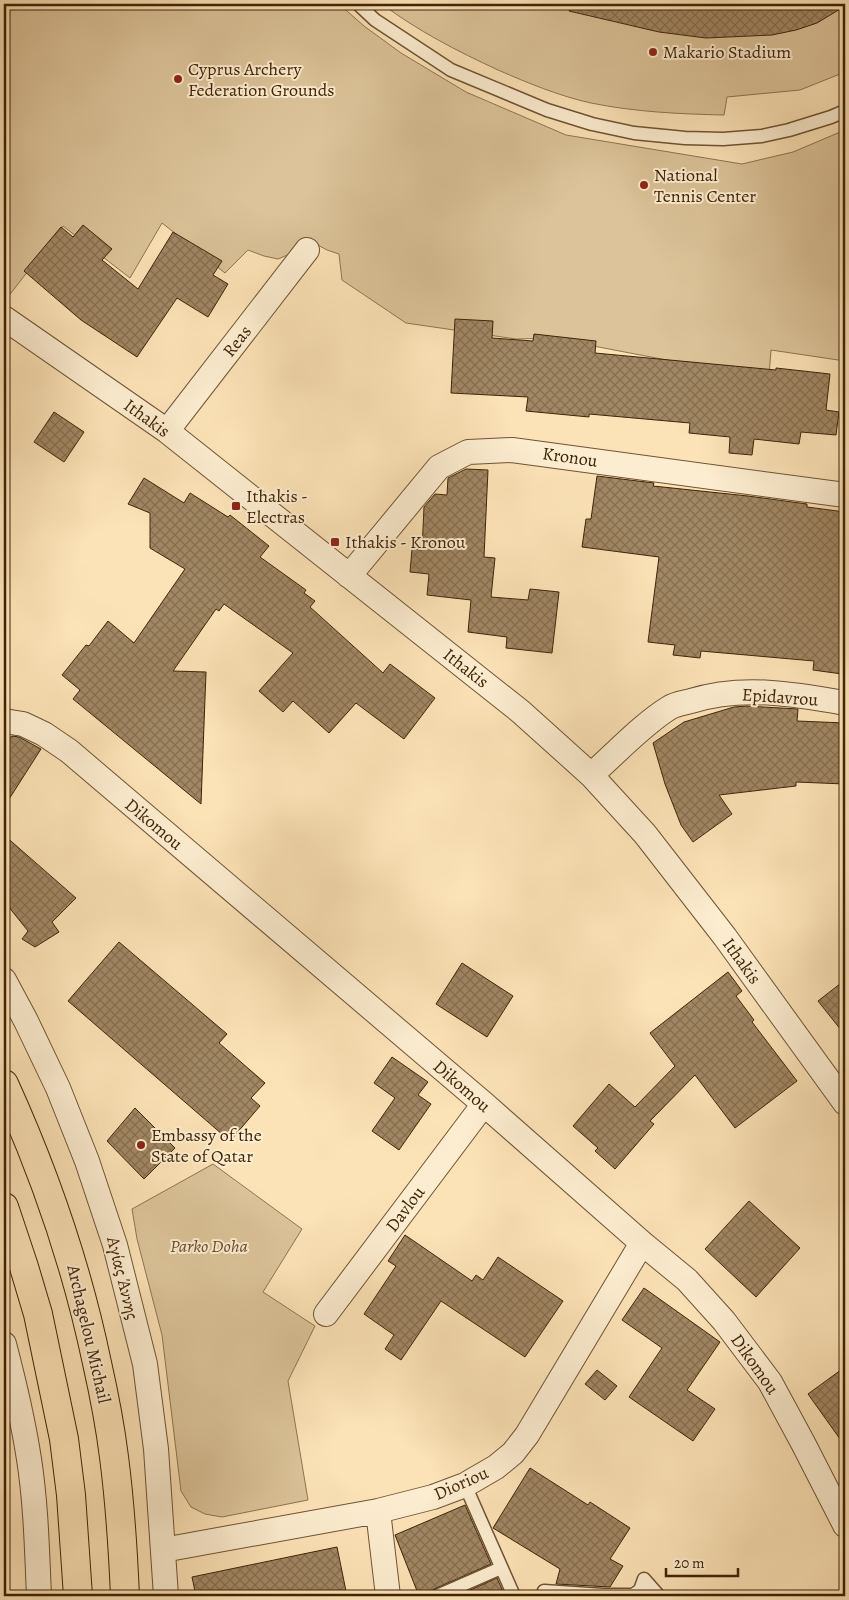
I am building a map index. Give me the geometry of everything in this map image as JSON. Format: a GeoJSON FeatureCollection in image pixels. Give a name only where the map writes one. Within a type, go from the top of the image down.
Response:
{"type":"FeatureCollection","features":[{"type":"Feature","properties":{"kind":"highway","name":"Archagelou Michail"},"geometry":{"type":"LineString","coordinates":[[4,1084],[21,1121],[62,1230],[93,1344],[107,1408],[114,1456],[125,1596]]}},
{"type":"Feature","properties":{"kind":"highway"},"geometry":{"type":"LineString","coordinates":[[4,1207],[38,1314],[60,1421],[71,1495],[78,1596]]}},
{"type":"Feature","properties":{"kind":"street","name":"Reas"},"geometry":{"type":"LineString","coordinates":[[167,431],[307,250]]}},
{"type":"Feature","properties":{"kind":"street","name":"Ithakis"},"geometry":{"type":"LineString","coordinates":[[4,318],[167,431],[522,712],[591,775],[645,834],[725,937],[845,1103]]}},
{"type":"Feature","properties":{"kind":"street","name":"Kronou"},"geometry":{"type":"LineString","coordinates":[[349,576],[438,467],[468,452],[512,450],[845,495]]}},
{"type":"Feature","properties":{"kind":"street","name":"Epidavrou"},"geometry":{"type":"LineString","coordinates":[[591,775],[640,730],[670,707],[705,696],[764,692],[845,703]]}},
{"type":"Feature","properties":{"kind":"street","name":"Dikomou"},"geometry":{"type":"LineString","coordinates":[[4,721],[23,724],[44,734],[69,751],[484,1104],[693,1287],[724,1321],[770,1382],[845,1525]]}},
{"type":"Feature","properties":{"kind":"street","name":"Αγίας Άννης"},"geometry":{"type":"LineString","coordinates":[[4,980],[58,1088],[87,1161],[115,1244],[144,1364],[156,1449],[166,1596]]}},
{"type":"Feature","properties":{"kind":"street","name":"Davlou"},"geometry":{"type":"LineString","coordinates":[[326,1314],[484,1104]]}},
{"type":"Feature","properties":{"kind":"street","name":"Dioriou"},"geometry":{"type":"LineString","coordinates":[[163,1550],[378,1511],[434,1497],[465,1485],[496,1467],[513,1453],[527,1435],[642,1243]]}},
{"type":"Feature","properties":{"kind":"street"},"geometry":{"type":"LineString","coordinates":[[4,1344],[14,1383],[29,1460],[36,1519],[39,1596]]}},
{"type":"Feature","properties":{"kind":"street"},"geometry":{"type":"LineString","coordinates":[[378,1511],[388,1596]]}},
{"type":"Feature","properties":{"kind":"lane"},"geometry":{"type":"LineString","coordinates":[[358,4],[375,20],[451,70],[547,110],[592,124],[643,134],[723,139],[762,136],[831,118],[845,112]]}},
{"type":"Feature","properties":{"kind":"lane"},"geometry":{"type":"LineString","coordinates":[[465,1485],[514,1596]]}},
{"type":"Feature","properties":{"kind":"lane"},"geometry":{"type":"LineString","coordinates":[[437,1596],[501,1568]]}},
{"type":"Feature","properties":{"kind":"lane"},"geometry":{"type":"LineString","coordinates":[[544,1591],[633,1595],[640,1590],[644,1579],[659,1596]]}},
{"type":"Feature","properties":{"kind":"green space"},"geometry":{"type":"Polygon","coordinates":[[[4,4],[339,4],[364,26],[401,53],[466,92],[566,135],[742,164],[793,152],[845,130],[845,361],[771,350],[769,376],[672,361],[551,338],[516,339],[406,323],[342,280],[339,254],[305,238],[297,251],[278,259],[248,250],[225,273],[162,223],[130,278],[63,226],[4,302],[4,4]]]}},
{"type":"Feature","properties":{"kind":"green space","name":"Makario Stadium"},"geometry":{"type":"Polygon","coordinates":[[[382,4],[845,4],[845,72],[800,90],[727,97],[724,115],[624,109],[567,97],[498,70],[438,40],[382,4]]]}},
{"type":"Feature","properties":{"kind":"green space","name":"Parko Doha"},"geometry":{"type":"Polygon","coordinates":[[[213,1164],[302,1229],[263,1292],[315,1326],[288,1381],[308,1500],[222,1517],[205,1514],[191,1507],[181,1491],[162,1335],[137,1239],[132,1209],[213,1164]]]}},
{"type":"Feature","properties":{"kind":"building"},"geometry":{"type":"Polygon","coordinates":[[[569,4],[845,4],[845,6],[817,23],[796,30],[772,35],[706,38],[659,32],[569,11],[569,4]]]}},
{"type":"Feature","properties":{"kind":"building"},"geometry":{"type":"Polygon","coordinates":[[[83,225],[112,249],[102,260],[138,289],[173,232],[222,261],[213,275],[228,284],[208,317],[177,298],[137,357],[81,320],[24,271],[61,227],[73,237],[83,225]]]}},
{"type":"Feature","properties":{"kind":"building"},"geometry":{"type":"Polygon","coordinates":[[[455,319],[493,321],[492,338],[533,341],[534,334],[596,341],[595,353],[830,374],[826,410],[839,412],[836,435],[801,432],[799,444],[754,439],[752,455],[729,453],[730,437],[689,433],[690,423],[589,414],[589,417],[526,411],[528,397],[451,393],[455,319]]]}},
{"type":"Feature","properties":{"kind":"building"},"geometry":{"type":"Polygon","coordinates":[[[54,412],[84,432],[64,462],[34,442],[54,412]]]}},
{"type":"Feature","properties":{"kind":"building"},"geometry":{"type":"Polygon","coordinates":[[[466,469],[488,470],[484,557],[495,558],[491,597],[528,600],[530,589],[559,592],[552,653],[506,648],[507,637],[468,632],[471,600],[427,595],[429,574],[410,572],[412,549],[422,550],[424,507],[435,494],[447,495],[448,478],[466,469]]]}},
{"type":"Feature","properties":{"kind":"building"},"geometry":{"type":"Polygon","coordinates":[[[597,476],[654,483],[653,486],[807,504],[807,507],[845,512],[845,671],[842,670],[842,674],[813,670],[814,661],[701,651],[700,658],[673,655],[675,645],[648,642],[659,557],[582,547],[586,519],[591,519],[597,476]]]}},
{"type":"Feature","properties":{"kind":"building"},"geometry":{"type":"Polygon","coordinates":[[[144,478],[184,503],[190,493],[228,517],[230,515],[269,546],[260,557],[306,590],[304,593],[315,601],[310,607],[383,673],[390,664],[435,698],[404,739],[356,703],[329,733],[293,701],[283,712],[259,691],[293,653],[224,604],[219,611],[216,609],[173,671],[206,672],[201,804],[73,699],[80,690],[62,675],[86,645],[89,646],[108,621],[134,643],[185,569],[150,548],[150,513],[128,504],[144,478]]]}},
{"type":"Feature","properties":{"kind":"building"},"geometry":{"type":"Polygon","coordinates":[[[734,707],[798,709],[797,721],[845,723],[845,784],[796,782],[796,786],[719,795],[732,814],[693,842],[681,825],[665,784],[653,743],[684,722],[734,707]]]}},
{"type":"Feature","properties":{"kind":"building"},"geometry":{"type":"Polygon","coordinates":[[[12,736],[19,737],[41,749],[4,807],[4,742],[12,736]]]}},
{"type":"Feature","properties":{"kind":"building"},"geometry":{"type":"Polygon","coordinates":[[[4,835],[76,898],[52,922],[59,932],[35,947],[22,939],[28,931],[4,901],[4,835]]]}},
{"type":"Feature","properties":{"kind":"building"},"geometry":{"type":"Polygon","coordinates":[[[119,942],[227,1034],[219,1043],[265,1083],[251,1098],[260,1106],[230,1141],[68,1001],[119,942]]]}},
{"type":"Feature","properties":{"kind":"building"},"geometry":{"type":"Polygon","coordinates":[[[462,963],[513,996],[487,1037],[436,1004],[462,963]]]}},
{"type":"Feature","properties":{"kind":"building"},"geometry":{"type":"Polygon","coordinates":[[[728,972],[742,991],[736,996],[754,1020],[752,1022],[797,1081],[735,1128],[695,1075],[650,1121],[654,1124],[615,1169],[595,1151],[598,1148],[573,1126],[609,1084],[635,1107],[675,1066],[650,1033],[728,972]]]}},
{"type":"Feature","properties":{"kind":"building"},"geometry":{"type":"Polygon","coordinates":[[[845,980],[845,1035],[818,1001],[845,980]]]}},
{"type":"Feature","properties":{"kind":"building"},"geometry":{"type":"Polygon","coordinates":[[[392,1057],[428,1082],[418,1095],[431,1104],[399,1150],[372,1131],[395,1098],[374,1083],[392,1057]]]}},
{"type":"Feature","properties":{"kind":"building","name":"Embassy of the State of Qatar"},"geometry":{"type":"Polygon","coordinates":[[[135,1108],[175,1148],[144,1179],[107,1141],[135,1108]]]}},
{"type":"Feature","properties":{"kind":"building"},"geometry":{"type":"Polygon","coordinates":[[[749,1201],[800,1248],[756,1297],[705,1249],[749,1201]]]}},
{"type":"Feature","properties":{"kind":"building"},"geometry":{"type":"Polygon","coordinates":[[[405,1235],[472,1281],[476,1275],[483,1280],[498,1257],[563,1301],[525,1357],[441,1301],[401,1360],[385,1349],[394,1335],[364,1314],[396,1266],[388,1261],[405,1235]]]}},
{"type":"Feature","properties":{"kind":"building"},"geometry":{"type":"Polygon","coordinates":[[[644,1288],[720,1342],[687,1390],[715,1409],[693,1441],[629,1397],[662,1348],[622,1320],[644,1288]]]}},
{"type":"Feature","properties":{"kind":"building"},"geometry":{"type":"Polygon","coordinates":[[[845,1367],[845,1446],[808,1394],[845,1367]]]}},
{"type":"Feature","properties":{"kind":"building"},"geometry":{"type":"Polygon","coordinates":[[[597,1370],[617,1386],[605,1400],[585,1384],[597,1370]]]}},
{"type":"Feature","properties":{"kind":"building"},"geometry":{"type":"Polygon","coordinates":[[[530,1468],[588,1505],[590,1502],[630,1528],[610,1559],[623,1566],[610,1587],[556,1584],[560,1569],[493,1528],[530,1468]]]}},
{"type":"Feature","properties":{"kind":"building"},"geometry":{"type":"Polygon","coordinates":[[[465,1505],[491,1564],[434,1589],[430,1592],[429,1596],[419,1596],[395,1535],[465,1505]]]}},
{"type":"Feature","properties":{"kind":"building"},"geometry":{"type":"Polygon","coordinates":[[[337,1547],[347,1596],[196,1596],[192,1577],[337,1547]]]}},
{"type":"Feature","properties":{"kind":"building"},"geometry":{"type":"Polygon","coordinates":[[[497,1578],[505,1596],[457,1596],[497,1578]]]}},
{"type":"Feature","properties":{"kind":"place","name":"Makario Stadium"},"geometry":{"type":"Point","coordinates":[653,52]}},
{"type":"Feature","properties":{"kind":"place","name":"Cyprus Archery Federation Grounds"},"geometry":{"type":"Point","coordinates":[178,79]}},
{"type":"Feature","properties":{"kind":"place","name":"National Tennis Center"},"geometry":{"type":"Point","coordinates":[644,185]}},
{"type":"Feature","properties":{"kind":"place","name":"Ithakis - Electras"},"geometry":{"type":"Point","coordinates":[236,506]}},
{"type":"Feature","properties":{"kind":"place","name":"Ithakis - Kronou"},"geometry":{"type":"Point","coordinates":[335,542]}},
{"type":"Feature","properties":{"kind":"place","name":"Embassy of the State of Qatar"},"geometry":{"type":"Point","coordinates":[141,1145]}}]}
